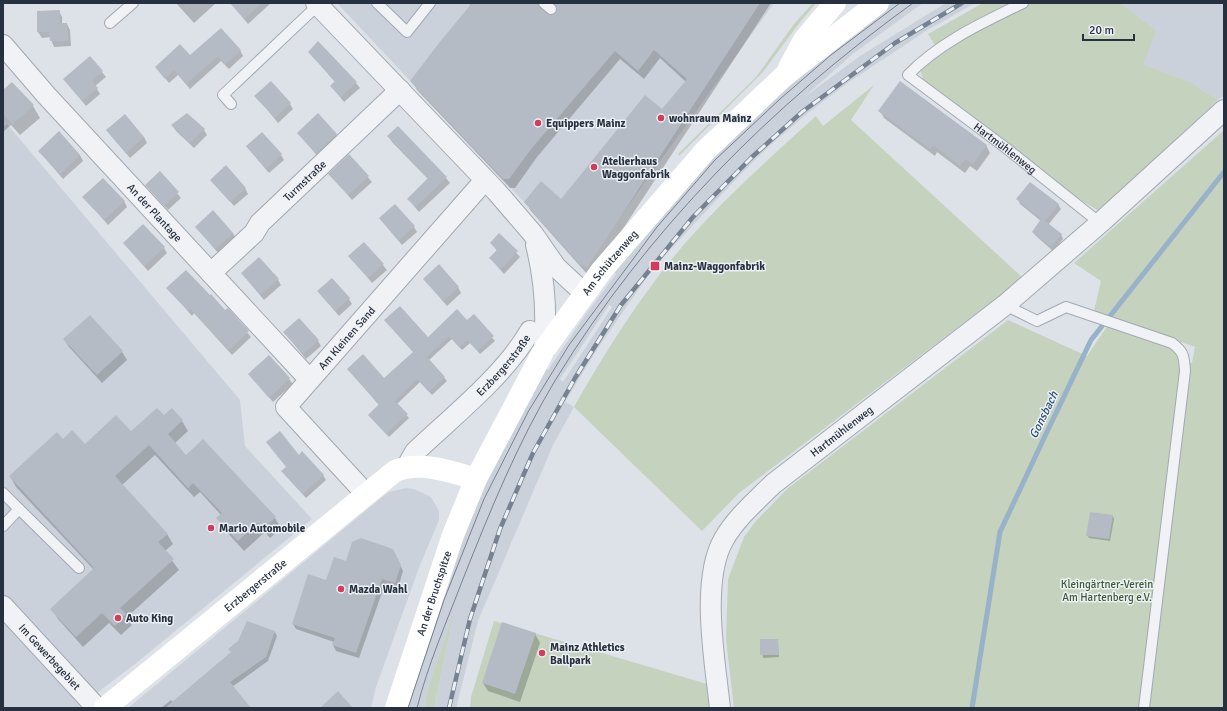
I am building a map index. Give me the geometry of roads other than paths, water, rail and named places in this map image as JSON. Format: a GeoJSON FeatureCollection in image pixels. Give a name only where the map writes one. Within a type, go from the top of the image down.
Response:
{"type":"FeatureCollection","features":[{"type":"Feature","properties":{"kind":"main road","name":"Am Schützenweg"},"geometry":{"type":"LineString","coordinates":[[784,76],[804,40],[835,3]]}},
{"type":"Feature","properties":{"kind":"main road","name":"Am Schützenweg"},"geometry":{"type":"LineString","coordinates":[[476,479],[544,350],[584,293],[705,151],[784,76],[878,3]]}},
{"type":"Feature","properties":{"kind":"main road"},"geometry":{"type":"LineString","coordinates":[[407,466],[417,465],[476,479]]}},
{"type":"Feature","properties":{"kind":"main road","name":"Erzbergerstraße"},"geometry":{"type":"LineString","coordinates":[[105,708],[366,494],[395,471],[407,466]]}},
{"type":"Feature","properties":{"kind":"main road","name":"An der Bruchspitze"},"geometry":{"type":"LineString","coordinates":[[396,708],[453,535],[476,479]]}},
{"type":"Feature","properties":{"kind":"street"},"geometry":{"type":"LineString","coordinates":[[317,4],[485,180],[533,234],[556,267],[584,293]]}},
{"type":"Feature","properties":{"kind":"street","name":"An der Plantage"},"geometry":{"type":"LineString","coordinates":[[3,44],[48,96],[309,379]]}},
{"type":"Feature","properties":{"kind":"street","name":"Turmstraße"},"geometry":{"type":"LineString","coordinates":[[210,273],[254,232],[260,223],[400,90]]}},
{"type":"Feature","properties":{"kind":"street","name":"Hartmühlenweg"},"geometry":{"type":"LineString","coordinates":[[720,708],[712,629],[712,592],[715,559],[724,538],[743,514],[773,484],[1005,305],[1100,223],[1224,110]]}},
{"type":"Feature","properties":{"kind":"street","name":"Am Kleinen Sand"},"geometry":{"type":"LineString","coordinates":[[366,494],[286,407],[485,180]]}},
{"type":"Feature","properties":{"kind":"street"},"geometry":{"type":"LineString","coordinates":[[533,234],[545,296],[546,329],[544,350]]}},
{"type":"Feature","properties":{"kind":"street","name":"Erzbergerstraße"},"geometry":{"type":"LineString","coordinates":[[407,466],[415,452],[492,378],[519,348],[530,331]]}},
{"type":"Feature","properties":{"kind":"street","name":"Im Gewerbegebiet"},"geometry":{"type":"LineString","coordinates":[[3,606],[97,708]]}},
{"type":"Feature","properties":{"kind":"lane"},"geometry":{"type":"LineString","coordinates":[[110,23],[133,3]]}},
{"type":"Feature","properties":{"kind":"lane"},"geometry":{"type":"LineString","coordinates":[[377,3],[407,32],[430,3]]}},
{"type":"Feature","properties":{"kind":"lane","name":"Hartmühlenweg"},"geometry":{"type":"LineString","coordinates":[[1023,3],[945,45],[925,58],[908,75],[1006,148],[1100,223]]}},
{"type":"Feature","properties":{"kind":"lane"},"geometry":{"type":"LineString","coordinates":[[231,104],[224,95],[317,4]]}},
{"type":"Feature","properties":{"kind":"lane"},"geometry":{"type":"LineString","coordinates":[[1005,305],[1037,321],[1066,307],[1172,343],[1181,349],[1184,358],[1185,371],[1144,708]]}},
{"type":"Feature","properties":{"kind":"lane"},"geometry":{"type":"LineString","coordinates":[[3,493],[79,568]]}},
{"type":"Feature","properties":{"kind":"lane"},"geometry":{"type":"LineString","coordinates":[[3,526],[19,509]]}},
{"type":"Feature","properties":{"kind":"waterway","name":"Gonsbach"},"geometry":{"type":"LineString","coordinates":[[972,708],[1000,532],[1045,436],[1091,340],[1224,172]]}},
{"type":"Feature","properties":{"kind":"tram line"},"geometry":{"type":"LineString","coordinates":[[408,708],[444,600],[484,499],[528,412],[569,345],[657,227],[715,160],[780,99],[831,55],[900,3]]}},
{"type":"Feature","properties":{"kind":"tram line"},"geometry":{"type":"LineString","coordinates":[[417,708],[438,643],[473,553],[505,477],[542,403],[592,324],[631,271],[672,221],[716,173],[762,127],[811,84],[861,42],[913,3]]}},
{"type":"Feature","properties":{"kind":"railway"},"geometry":{"type":"LineString","coordinates":[[449,708],[470,619],[500,529],[533,453],[575,378],[621,305],[693,217],[752,157],[802,112],[895,43],[962,3]]}},
{"type":"Feature","properties":{"kind":"place","name":"wohnraum Mainz"},"geometry":{"type":"Point","coordinates":[661,118]}},
{"type":"Feature","properties":{"kind":"place","name":"Equippers Mainz"},"geometry":{"type":"Point","coordinates":[538,123]}},
{"type":"Feature","properties":{"kind":"place","name":"Atelierhaus Waggonfabrik"},"geometry":{"type":"Point","coordinates":[594,167]}},
{"type":"Feature","properties":{"kind":"place","name":"Mainz-Waggonfabrik"},"geometry":{"type":"Point","coordinates":[655,266]}},
{"type":"Feature","properties":{"kind":"place","name":"Mario Automobile"},"geometry":{"type":"Point","coordinates":[211,528]}},
{"type":"Feature","properties":{"kind":"place","name":"Mazda Wahl"},"geometry":{"type":"Point","coordinates":[341,589]}},
{"type":"Feature","properties":{"kind":"place","name":"Auto King"},"geometry":{"type":"Point","coordinates":[118,618]}},
{"type":"Feature","properties":{"kind":"place","name":"Mainz Athletics Ballpark"},"geometry":{"type":"Point","coordinates":[542,653]}},
{"type":"Feature","properties":{"kind":"park label","name":"Kleingärtner-Verein Am Hartenberg e.V."},"geometry":{"type":"Point","coordinates":[1107,590]}}]}
